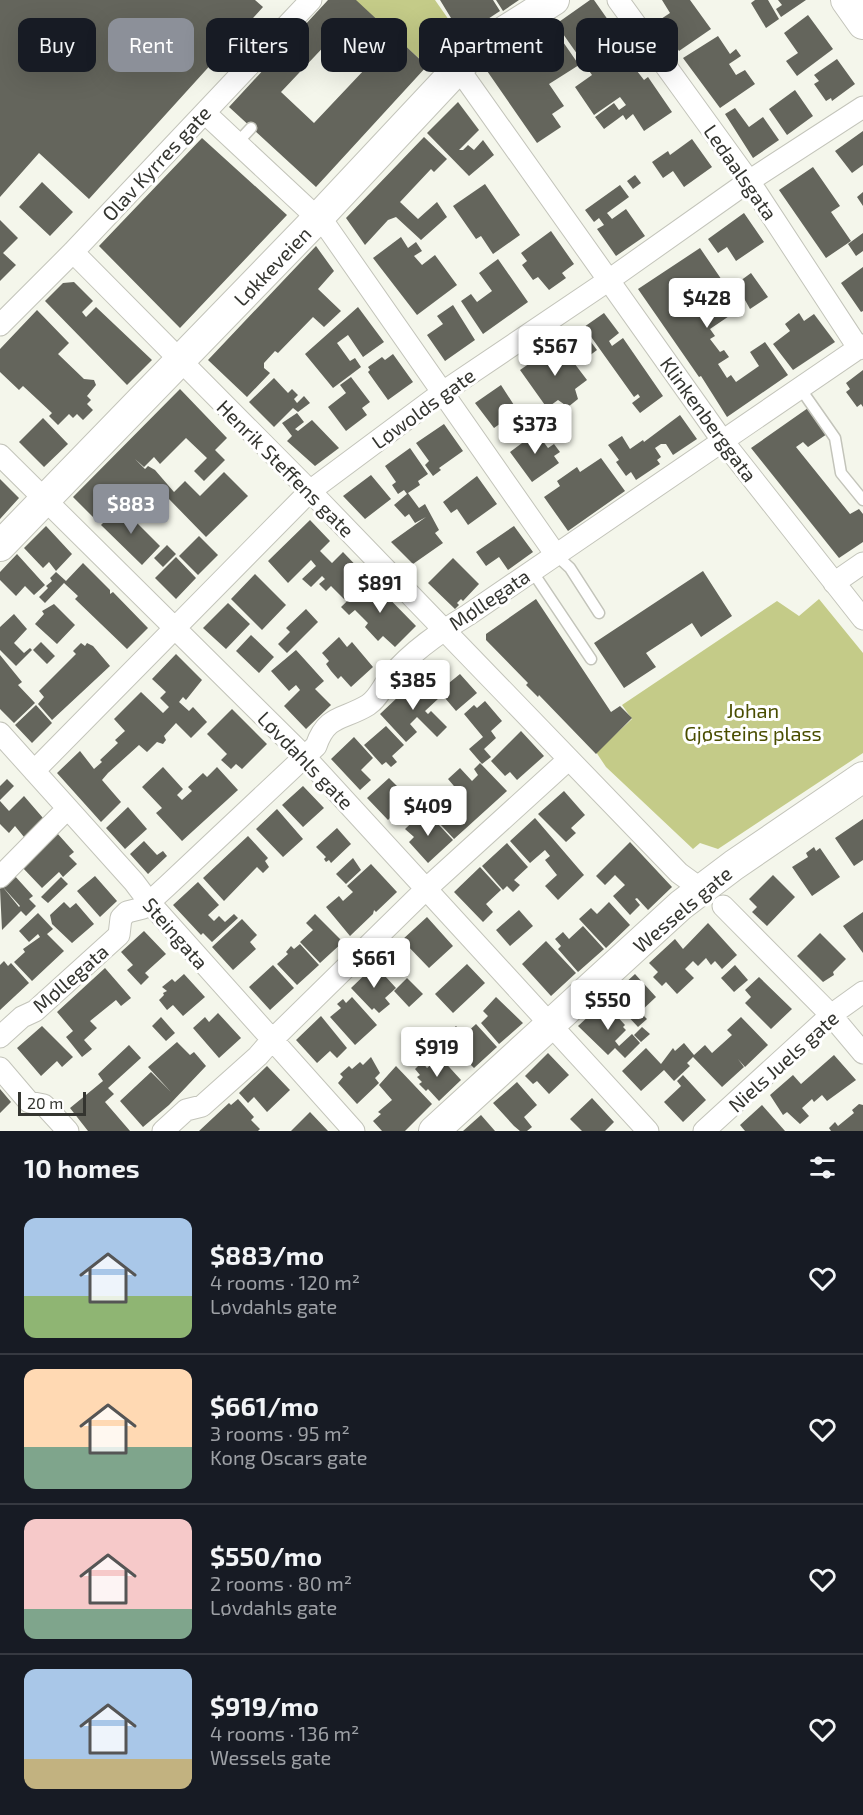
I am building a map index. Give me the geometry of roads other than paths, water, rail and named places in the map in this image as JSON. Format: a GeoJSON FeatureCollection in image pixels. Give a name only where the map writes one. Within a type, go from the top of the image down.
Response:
{"type":"FeatureCollection","features":[{"type":"Feature","properties":{"kind":"main road","name":"Løkkeveien"},"geometry":{"type":"LineString","coordinates":[[525,18],[554,0]]}},
{"type":"Feature","properties":{"kind":"main road"},"geometry":{"type":"LineString","coordinates":[[846,0],[863,24]]}},
{"type":"Feature","properties":{"kind":"main road","name":"Løkkeveien"},"geometry":{"type":"LineString","coordinates":[[0,546],[318,218],[454,72]]}},
{"type":"Feature","properties":{"kind":"main road","name":"Wessels gate"},"geometry":{"type":"LineString","coordinates":[[434,1131],[549,1024],[863,777]]}},
{"type":"Feature","properties":{"kind":"street","name":"Ledaalsgata"},"geometry":{"type":"LineString","coordinates":[[618,0],[749,181],[861,347]]}},
{"type":"Feature","properties":{"kind":"street","name":"Olav Kyrres gate"},"geometry":{"type":"LineString","coordinates":[[0,325],[205,113],[280,42],[302,2]]}},
{"type":"Feature","properties":{"kind":"street","name":"Klinkenberggata"},"geometry":{"type":"LineString","coordinates":[[461,72],[722,440],[863,619]]}},
{"type":"Feature","properties":{"kind":"street","name":"Løwolds gate"},"geometry":{"type":"LineString","coordinates":[[34,771],[310,491],[443,392],[609,280],[749,181],[863,107]]}},
{"type":"Feature","properties":{"kind":"street"},"geometry":{"type":"LineString","coordinates":[[205,113],[244,135],[318,218],[556,555]]}},
{"type":"Feature","properties":{"kind":"street","name":"Henrik Steffens gate"},"geometry":{"type":"LineString","coordinates":[[73,252],[310,491],[688,882],[712,898],[831,1015],[863,1053]]}},
{"type":"Feature","properties":{"kind":"street","name":"Møllegata"},"geometry":{"type":"LineString","coordinates":[[0,1037],[22,1017],[35,1011],[119,935],[121,918],[127,912],[143,908],[305,757],[316,746],[321,732],[337,716],[368,705],[379,695],[390,676],[444,629],[861,347]]}},
{"type":"Feature","properties":{"kind":"street","name":"Løvdahls gate"},"geometry":{"type":"LineString","coordinates":[[0,455],[305,757],[648,1131]]}},
{"type":"Feature","properties":{"kind":"street"},"geometry":{"type":"LineString","coordinates":[[834,583],[863,563]]}},
{"type":"Feature","properties":{"kind":"street","name":"Steingata"},"geometry":{"type":"LineString","coordinates":[[0,733],[134,882],[271,1041],[354,1131]]}},
{"type":"Feature","properties":{"kind":"street"},"geometry":{"type":"LineString","coordinates":[[163,1131],[186,1110],[202,1106],[258,1056],[426,890],[569,759]]}},
{"type":"Feature","properties":{"kind":"street"},"geometry":{"type":"LineString","coordinates":[[0,877],[67,809]]}},
{"type":"Feature","properties":{"kind":"street","name":"Niels Juels gate"},"geometry":{"type":"LineString","coordinates":[[704,1131],[831,1015],[863,992]]}},
{"type":"Feature","properties":{"kind":"street"},"geometry":{"type":"LineString","coordinates":[[0,1068],[29,1102],[44,1105],[68,1131]]}},
{"type":"Feature","properties":{"kind":"lane"},"geometry":{"type":"LineString","coordinates":[[800,388],[835,438],[841,473],[863,500]]}},
{"type":"Feature","properties":{"kind":"lane"},"geometry":{"type":"LineString","coordinates":[[556,555],[570,568],[599,613]]}},
{"type":"Feature","properties":{"kind":"lane"},"geometry":{"type":"LineString","coordinates":[[532,571],[591,658]]}},
{"type":"Feature","properties":{"kind":"park label","name":"Johan Gjøsteins plass"},"geometry":{"type":"Point","coordinates":[753,722]}}]}
